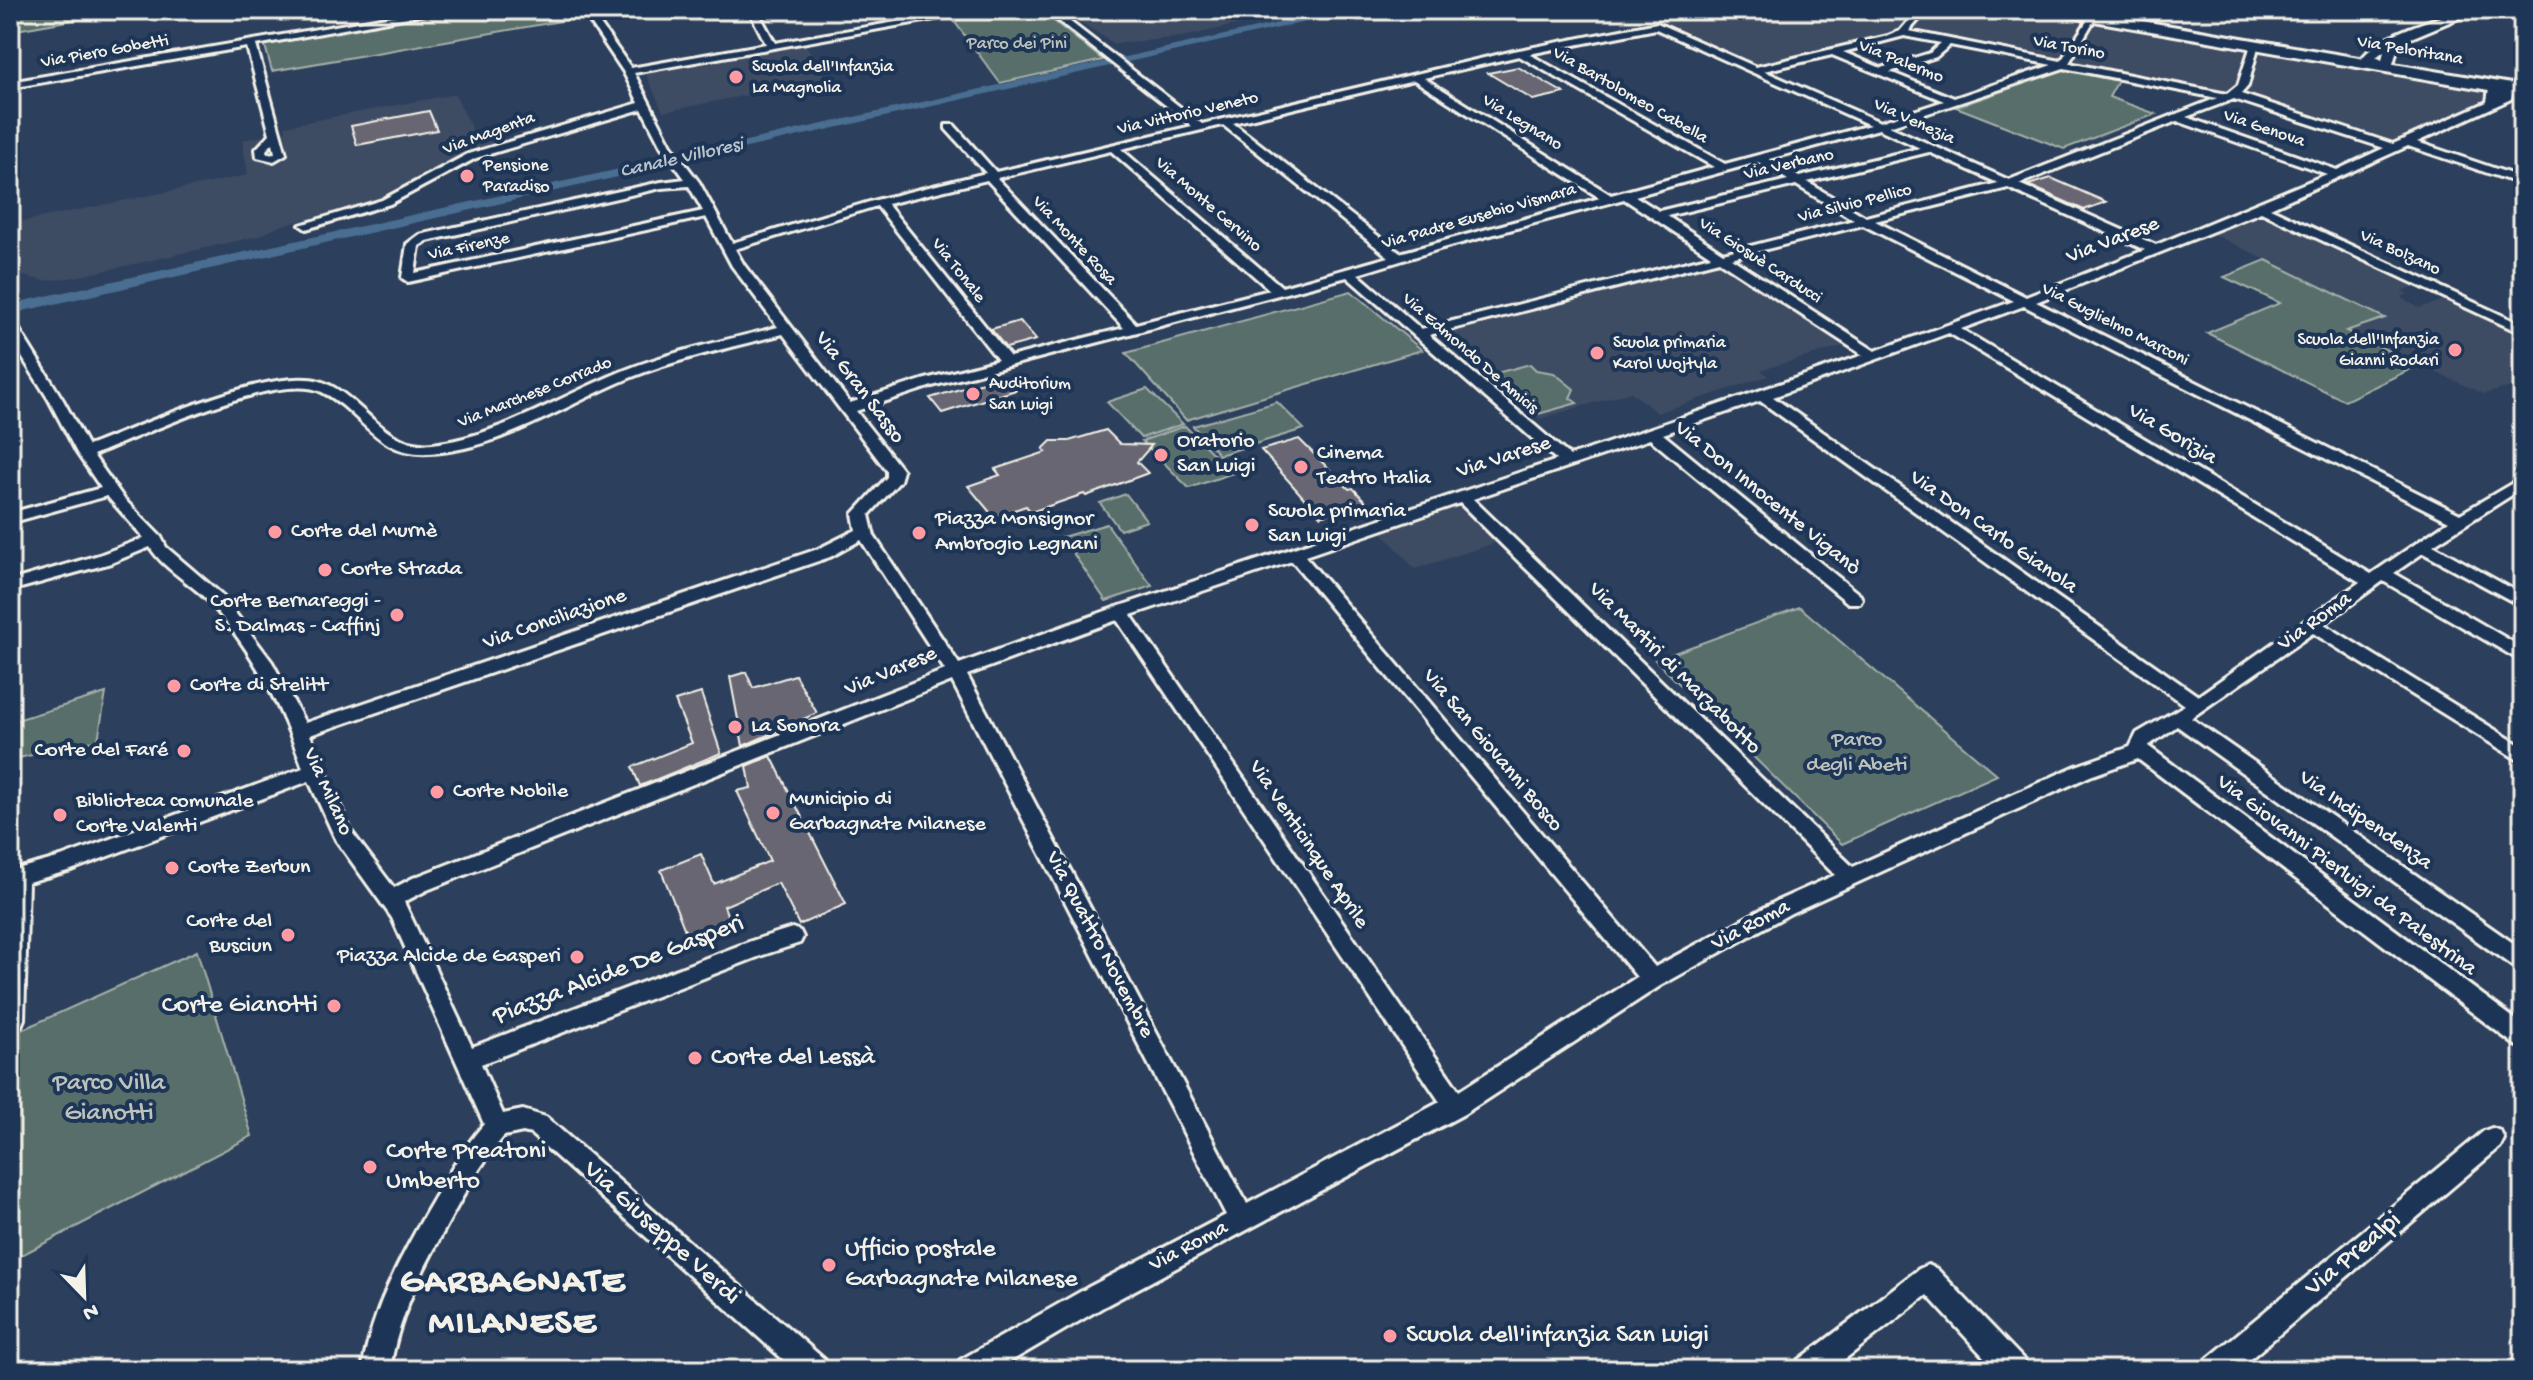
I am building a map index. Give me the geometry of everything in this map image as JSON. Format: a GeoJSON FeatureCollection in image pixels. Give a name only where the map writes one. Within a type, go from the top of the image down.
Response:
{"type":"FeatureCollection","features":[{"type":"Feature","properties":{"kind":"main road","name":"Via Peloritana"},"geometry":{"type":"LineString","coordinates":[[2054,10],[2523,91]]}},
{"type":"Feature","properties":{"kind":"street","name":"Via Piero Gobetti"},"geometry":{"type":"LineString","coordinates":[[10,85],[443,10]]}},
{"type":"Feature","properties":{"kind":"street","name":"Via Gran Sasso"},"geometry":{"type":"LineString","coordinates":[[586,10],[628,71],[668,149],[693,182],[738,266],[895,475],[861,514],[865,532]]}},
{"type":"Feature","properties":{"kind":"street"},"geometry":{"type":"LineString","coordinates":[[753,10],[771,45]]}},
{"type":"Feature","properties":{"kind":"street"},"geometry":{"type":"LineString","coordinates":[[628,71],[981,10]]}},
{"type":"Feature","properties":{"kind":"street"},"geometry":{"type":"LineString","coordinates":[[1049,10],[1201,128]]}},
{"type":"Feature","properties":{"kind":"street"},"geometry":{"type":"LineString","coordinates":[[1754,70],[1903,33],[1923,10]]}},
{"type":"Feature","properties":{"kind":"street"},"geometry":{"type":"LineString","coordinates":[[2382,66],[2391,59],[2393,42],[2472,10]]}},
{"type":"Feature","properties":{"kind":"street"},"geometry":{"type":"LineString","coordinates":[[2066,63],[2094,17]]}},
{"type":"Feature","properties":{"kind":"street","name":"Via Vittorio Veneto"},"geometry":{"type":"LineString","coordinates":[[730,247],[880,202],[1521,53],[1657,26]]}},
{"type":"Feature","properties":{"kind":"street","name":"Via Venezia"},"geometry":{"type":"LineString","coordinates":[[1657,26],[1672,30],[1754,70],[2156,250]]}},
{"type":"Feature","properties":{"kind":"street","name":"Via Torino"},"geometry":{"type":"LineString","coordinates":[[1903,33],[2230,96],[2394,148]]}},
{"type":"Feature","properties":{"kind":"street"},"geometry":{"type":"LineString","coordinates":[[250,42],[275,135]]}},
{"type":"Feature","properties":{"kind":"street"},"geometry":{"type":"LineString","coordinates":[[1882,71],[1933,55],[1948,42]]}},
{"type":"Feature","properties":{"kind":"street"},"geometry":{"type":"LineString","coordinates":[[2230,96],[2243,86],[2256,45]]}},
{"type":"Feature","properties":{"kind":"street","name":"Via Palermo"},"geometry":{"type":"LineString","coordinates":[[1834,52],[1955,102]]}},
{"type":"Feature","properties":{"kind":"street","name":"Via Bartolomeo Cabella"},"geometry":{"type":"LineString","coordinates":[[1521,53],[1723,168]]}},
{"type":"Feature","properties":{"kind":"street","name":"Via Padre Eusebio Vismara"},"geometry":{"type":"LineString","coordinates":[[847,409],[927,383],[1349,273],[1879,126],[2066,63]]}},
{"type":"Feature","properties":{"kind":"street","name":"Via Legnano"},"geometry":{"type":"LineString","coordinates":[[1416,77],[1610,199]]}},
{"type":"Feature","properties":{"kind":"street","name":"Via Varese"},"geometry":{"type":"LineString","coordinates":[[392,899],[420,884],[834,722],[954,671],[1762,396],[2026,301],[2261,208],[2338,174],[2509,96],[2502,87]]}},
{"type":"Feature","properties":{"kind":"street","name":"Via Silvio Pellico"},"geometry":{"type":"LineString","coordinates":[[1420,333],[2009,184],[2230,96]]}},
{"type":"Feature","properties":{"kind":"street","name":"Via Magenta"},"geometry":{"type":"LineString","coordinates":[[306,225],[379,205],[472,156],[644,105]]}},
{"type":"Feature","properties":{"kind":"street","name":"Via Genova"},"geometry":{"type":"LineString","coordinates":[[2178,118],[2338,174]]}},
{"type":"Feature","properties":{"kind":"street"},"geometry":{"type":"LineString","coordinates":[[1226,122],[1398,258]]}},
{"type":"Feature","properties":{"kind":"street","name":"Via Monte Rosa"},"geometry":{"type":"LineString","coordinates":[[950,127],[991,176],[1133,329]]}},
{"type":"Feature","properties":{"kind":"street"},"geometry":{"type":"LineString","coordinates":[[2408,142],[2523,182]]}},
{"type":"Feature","properties":{"kind":"street","name":"Via Monte Cervino"},"geometry":{"type":"LineString","coordinates":[[1114,148],[1278,290]]}},
{"type":"Feature","properties":{"kind":"street","name":"Via Verbano"},"geometry":{"type":"LineString","coordinates":[[1657,215],[1929,149]]}},
{"type":"Feature","properties":{"kind":"street","name":"Via Guglielmo Marconi"},"geometry":{"type":"LineString","coordinates":[[1759,158],[1864,221],[2458,519]]}},
{"type":"Feature","properties":{"kind":"street","name":"Via Firenze"},"geometry":{"type":"LineString","coordinates":[[693,182],[661,185],[423,238],[413,244],[408,278],[710,213]]}},
{"type":"Feature","properties":{"kind":"street","name":"Via Giosuè Carducci"},"geometry":{"type":"LineString","coordinates":[[1626,195],[1874,356]]}},
{"type":"Feature","properties":{"kind":"street","name":"Via Tonale"},"geometry":{"type":"LineString","coordinates":[[880,202],[1007,362]]}},
{"type":"Feature","properties":{"kind":"street","name":"Via Bolzano"},"geometry":{"type":"LineString","coordinates":[[2261,208],[2523,330]]}},
{"type":"Feature","properties":{"kind":"street","name":"Via Edmondo De Amicis"},"geometry":{"type":"LineString","coordinates":[[1349,273],[1568,462]]}},
{"type":"Feature","properties":{"kind":"street","name":"Via Milano"},"geometry":{"type":"LineString","coordinates":[[11,293],[10,326],[84,453],[159,549],[215,598],[266,666],[301,731],[314,772],[343,835],[392,899],[497,1126]]}},
{"type":"Feature","properties":{"kind":"street","name":"Via Gorizia"},"geometry":{"type":"LineString","coordinates":[[1950,328],[2376,577],[2523,656]]}},
{"type":"Feature","properties":{"kind":"street","name":"Via Marchese Corrado"},"geometry":{"type":"LineString","coordinates":[[84,453],[236,395],[262,387],[300,383],[325,388],[393,443],[411,448],[446,447],[493,432],[625,375],[787,329]]}},
{"type":"Feature","properties":{"kind":"street","name":"Via Don Carlo Gianola"},"geometry":{"type":"LineString","coordinates":[[1762,396],[2198,705]]}},
{"type":"Feature","properties":{"kind":"street","name":"Via Don Innocente Viganò"},"geometry":{"type":"LineString","coordinates":[[1652,433],[1854,599]]}},
{"type":"Feature","properties":{"kind":"street","name":"Via Roma"},"geometry":{"type":"LineString","coordinates":[[970,1370],[1096,1297],[1456,1106],[1652,979],[1784,907],[2083,771],[2140,751],[2139,746],[2144,738],[2198,705],[2458,519],[2523,482]]}},
{"type":"Feature","properties":{"kind":"street"},"geometry":{"type":"LineString","coordinates":[[10,518],[111,490]]}},
{"type":"Feature","properties":{"kind":"street","name":"Via Martiri di Marzabotto"},"geometry":{"type":"LineString","coordinates":[[1462,497],[1850,877]]}},
{"type":"Feature","properties":{"kind":"street"},"geometry":{"type":"LineString","coordinates":[[865,532],[873,549],[954,671]]}},
{"type":"Feature","properties":{"kind":"street","name":"Via Conciliazione"},"geometry":{"type":"LineString","coordinates":[[301,731],[824,553],[865,532]]}},
{"type":"Feature","properties":{"kind":"street"},"geometry":{"type":"LineString","coordinates":[[10,586],[105,559],[155,540]]}},
{"type":"Feature","properties":{"kind":"street"},"geometry":{"type":"LineString","coordinates":[[2421,545],[2523,602]]}},
{"type":"Feature","properties":{"kind":"street","name":"Via Conciliazione"},"geometry":{"type":"LineString","coordinates":[[824,553],[873,549]]}},
{"type":"Feature","properties":{"kind":"street","name":"Via San Giovanni Bosco"},"geometry":{"type":"LineString","coordinates":[[1295,554],[1652,979]]}},
{"type":"Feature","properties":{"kind":"street","name":"Via Venticinque Aprile"},"geometry":{"type":"LineString","coordinates":[[1120,612],[1456,1106]]}},
{"type":"Feature","properties":{"kind":"street"},"geometry":{"type":"LineString","coordinates":[[2311,624],[2523,756]]}},
{"type":"Feature","properties":{"kind":"street","name":"Via Quattro Novembre"},"geometry":{"type":"LineString","coordinates":[[954,671],[1242,1219]]}},
{"type":"Feature","properties":{"kind":"street","name":"Via Indipendenza"},"geometry":{"type":"LineString","coordinates":[[2179,718],[2523,962]]}},
{"type":"Feature","properties":{"kind":"street","name":"Via Giovanni Pierluigi da Palestrina"},"geometry":{"type":"LineString","coordinates":[[2140,751],[2523,1038]]}},
{"type":"Feature","properties":{"kind":"street"},"geometry":{"type":"LineString","coordinates":[[10,1021],[13,1019],[14,878],[64,864],[314,772]]}},
{"type":"Feature","properties":{"kind":"street","name":"Piazza Alcide De Gasperi"},"geometry":{"type":"LineString","coordinates":[[468,1059],[792,937]]}},
{"type":"Feature","properties":{"kind":"street","name":"Via Giuseppe Verdi"},"geometry":{"type":"LineString","coordinates":[[497,1126],[523,1121],[538,1125],[815,1370]]}},
{"type":"Feature","properties":{"kind":"street"},"geometry":{"type":"LineString","coordinates":[[376,1370],[379,1345],[396,1289],[464,1169],[497,1126]]}},
{"type":"Feature","properties":{"kind":"street","name":"Via Prealpi"},"geometry":{"type":"LineString","coordinates":[[2216,1370],[2492,1139]]}},
{"type":"Feature","properties":{"kind":"street"},"geometry":{"type":"LineString","coordinates":[[1809,1370],[1928,1278],[2014,1370]]}},
{"type":"Feature","properties":{"kind":"shaded area"},"geometry":{"type":"Polygon","coordinates":[[[1062,10],[1303,10],[1182,37],[1114,44],[1062,10]]]}},
{"type":"Feature","properties":{"kind":"shaded area"},"geometry":{"type":"Polygon","coordinates":[[[1701,10],[2031,10],[2482,86],[2489,101],[2392,146],[2246,98],[2070,62],[1897,33],[1750,68],[1656,20],[1701,10]]]}},
{"type":"Feature","properties":{"kind":"shaded area","name":"Scuola dell'Infanzia La Magnolia"},"geometry":{"type":"Polygon","coordinates":[[[805,43],[826,79],[663,112],[646,75],[660,69],[805,43]]]}},
{"type":"Feature","properties":{"kind":"shaded area"},"geometry":{"type":"Polygon","coordinates":[[[455,94],[475,135],[497,130],[506,142],[445,163],[375,203],[280,226],[259,236],[76,277],[45,281],[10,273],[10,224],[248,175],[242,140],[286,131],[285,126],[455,94]]]}},
{"type":"Feature","properties":{"kind":"shaded area"},"geometry":{"type":"Polygon","coordinates":[[[2262,210],[2422,284],[2402,291],[2408,294],[2401,298],[2420,308],[2446,299],[2523,336],[2523,384],[2484,394],[2344,331],[2384,318],[2207,231],[2262,210]]]}},
{"type":"Feature","properties":{"kind":"shaded area","name":"Scuola primaria Karol Wojtyla"},"geometry":{"type":"Polygon","coordinates":[[[1720,264],[1845,346],[1761,370],[1768,376],[1657,413],[1631,392],[1539,419],[1436,335],[1720,264]]]}},
{"type":"Feature","properties":{"kind":"shaded area"},"geometry":{"type":"Polygon","coordinates":[[[1467,496],[1511,538],[1415,569],[1376,526],[1467,496]]]}},
{"type":"Feature","properties":{"kind":"green space"},"geometry":{"type":"Polygon","coordinates":[[[10,10],[130,10],[10,31],[10,10]]]}},
{"type":"Feature","properties":{"kind":"green space"},"geometry":{"type":"Polygon","coordinates":[[[458,10],[566,10],[572,19],[272,71],[264,42],[458,10]]]}},
{"type":"Feature","properties":{"kind":"green space","name":"Parco dei Pini"},"geometry":{"type":"Polygon","coordinates":[[[998,10],[1040,10],[1103,60],[1000,83],[954,21],[998,10]]]}},
{"type":"Feature","properties":{"kind":"green space"},"geometry":{"type":"Polygon","coordinates":[[[2064,70],[2118,81],[2109,97],[2156,114],[2064,149],[1956,107],[2064,70]]]}},
{"type":"Feature","properties":{"kind":"green space"},"geometry":{"type":"Polygon","coordinates":[[[2266,260],[2385,318],[2346,331],[2419,365],[2345,401],[2207,333],[2280,303],[2224,277],[2266,260]]]}},
{"type":"Feature","properties":{"kind":"green space"},"geometry":{"type":"Polygon","coordinates":[[[1351,291],[1422,350],[1186,420],[1126,353],[1351,291]]]}},
{"type":"Feature","properties":{"kind":"green space"},"geometry":{"type":"Polygon","coordinates":[[[1530,364],[1536,370],[1554,373],[1574,389],[1570,398],[1577,403],[1535,415],[1489,375],[1530,364]]]}},
{"type":"Feature","properties":{"kind":"green space"},"geometry":{"type":"Polygon","coordinates":[[[1147,389],[1183,424],[1141,438],[1107,402],[1147,389]]]}},
{"type":"Feature","properties":{"kind":"green space"},"geometry":{"type":"Polygon","coordinates":[[[1277,402],[1304,429],[1219,455],[1193,426],[1277,402]]]}},
{"type":"Feature","properties":{"kind":"green space"},"geometry":{"type":"Polygon","coordinates":[[[1185,426],[1233,473],[1189,488],[1142,441],[1185,426]]]}},
{"type":"Feature","properties":{"kind":"green space"},"geometry":{"type":"Polygon","coordinates":[[[1126,494],[1147,521],[1120,530],[1100,503],[1126,494]]]}},
{"type":"Feature","properties":{"kind":"green space"},"geometry":{"type":"Polygon","coordinates":[[[1107,524],[1152,586],[1106,601],[1062,537],[1107,524]]]}},
{"type":"Feature","properties":{"kind":"green space","name":"Parco degli Abeti"},"geometry":{"type":"Polygon","coordinates":[[[1800,607],[1997,775],[1842,844],[1655,660],[1800,607]]]}},
{"type":"Feature","properties":{"kind":"green space"},"geometry":{"type":"Polygon","coordinates":[[[106,693],[98,740],[10,760],[10,722],[106,693]]]}},
{"type":"Feature","properties":{"kind":"green space","name":"Parco Villa Gianotti"},"geometry":{"type":"Polygon","coordinates":[[[197,951],[252,1136],[10,1261],[10,1035],[197,951]]]}},
{"type":"Feature","properties":{"kind":"building"},"geometry":{"type":"Polygon","coordinates":[[[1518,67],[1564,93],[1533,100],[1488,73],[1518,67]]]}},
{"type":"Feature","properties":{"kind":"building"},"geometry":{"type":"Polygon","coordinates":[[[429,111],[437,130],[357,145],[351,126],[429,111]]]}},
{"type":"Feature","properties":{"kind":"building"},"geometry":{"type":"Polygon","coordinates":[[[2051,178],[2106,202],[2084,210],[2028,185],[2051,178]]]}},
{"type":"Feature","properties":{"kind":"building"},"geometry":{"type":"Polygon","coordinates":[[[1020,321],[1036,340],[1006,348],[991,329],[1020,321]]]}},
{"type":"Feature","properties":{"kind":"building","name":"Auditorium San Luigi"},"geometry":{"type":"Polygon","coordinates":[[[1003,376],[1016,390],[942,413],[930,398],[1003,376]]]}},
{"type":"Feature","properties":{"kind":"building"},"geometry":{"type":"Polygon","coordinates":[[[1106,430],[1120,444],[1152,445],[1137,462],[1148,473],[1031,512],[1026,506],[994,517],[968,486],[1000,475],[995,469],[1046,452],[1043,449],[1051,441],[1069,441],[1106,430]]]}},
{"type":"Feature","properties":{"kind":"building","name":"Cinema Teatro Italia"},"geometry":{"type":"Polygon","coordinates":[[[1299,439],[1366,502],[1320,516],[1261,450],[1299,439]]]}},
{"type":"Feature","properties":{"kind":"building"},"geometry":{"type":"Polygon","coordinates":[[[746,672],[753,688],[795,675],[817,713],[743,746],[730,677],[746,672]]]}},
{"type":"Feature","properties":{"kind":"building"},"geometry":{"type":"Polygon","coordinates":[[[701,693],[721,753],[640,786],[632,767],[692,743],[675,701],[701,693]]]}},
{"type":"Feature","properties":{"kind":"building","name":"Municipio di Garbagnate Milanese"},"geometry":{"type":"Polygon","coordinates":[[[771,756],[846,904],[799,925],[778,883],[724,906],[729,920],[688,938],[661,870],[701,854],[714,884],[770,861],[737,791],[751,788],[747,766],[771,756]]]}},
{"type":"Feature","properties":{"kind":"waterway","name":"Canale Villoresi"},"geometry":{"type":"LineString","coordinates":[[10,309],[1353,10]]}},
{"type":"Feature","properties":{"kind":"place","name":"Scuola dell'Infanzia La Magnolia"},"geometry":{"type":"Point","coordinates":[736,77]}},
{"type":"Feature","properties":{"kind":"place","name":"Pensione Paradiso"},"geometry":{"type":"Point","coordinates":[467,176]}},
{"type":"Feature","properties":{"kind":"place","name":"Scuola dell'Infanzia Gianni Rodari"},"geometry":{"type":"Point","coordinates":[2455,350]}},
{"type":"Feature","properties":{"kind":"place","name":"Scuola primaria Karol Wojtyla"},"geometry":{"type":"Point","coordinates":[1597,353]}},
{"type":"Feature","properties":{"kind":"place","name":"Auditorium San Luigi"},"geometry":{"type":"Point","coordinates":[973,394]}},
{"type":"Feature","properties":{"kind":"place","name":"Oratorio San Luigi"},"geometry":{"type":"Point","coordinates":[1161,455]}},
{"type":"Feature","properties":{"kind":"place","name":"Cinema Teatro Italia"},"geometry":{"type":"Point","coordinates":[1301,467]}},
{"type":"Feature","properties":{"kind":"place","name":"Scuola primaria San Luigi"},"geometry":{"type":"Point","coordinates":[1252,525]}},
{"type":"Feature","properties":{"kind":"place","name":"Corte del Murnè"},"geometry":{"type":"Point","coordinates":[275,532]}},
{"type":"Feature","properties":{"kind":"place","name":"Piazza Monsignor Ambrogio Legnani"},"geometry":{"type":"Point","coordinates":[919,533]}},
{"type":"Feature","properties":{"kind":"place","name":"Corte Strada"},"geometry":{"type":"Point","coordinates":[325,570]}},
{"type":"Feature","properties":{"kind":"place","name":"Corte Bernareggi - S. Dalmas - Caffinj"},"geometry":{"type":"Point","coordinates":[397,615]}},
{"type":"Feature","properties":{"kind":"place","name":"Corte di Stelitt"},"geometry":{"type":"Point","coordinates":[174,686]}},
{"type":"Feature","properties":{"kind":"place","name":"La Sonora"},"geometry":{"type":"Point","coordinates":[735,727]}},
{"type":"Feature","properties":{"kind":"place","name":"Corte del Faré"},"geometry":{"type":"Point","coordinates":[184,751]}},
{"type":"Feature","properties":{"kind":"place","name":"Corte Nobile"},"geometry":{"type":"Point","coordinates":[437,792]}},
{"type":"Feature","properties":{"kind":"place","name":"Municipio di Garbagnate Milanese"},"geometry":{"type":"Point","coordinates":[773,813]}},
{"type":"Feature","properties":{"kind":"place","name":"Biblioteca comunale Corte Valenti"},"geometry":{"type":"Point","coordinates":[60,815]}},
{"type":"Feature","properties":{"kind":"place","name":"Corte Zerbun"},"geometry":{"type":"Point","coordinates":[172,868]}},
{"type":"Feature","properties":{"kind":"place","name":"Corte del Busciun"},"geometry":{"type":"Point","coordinates":[288,935]}},
{"type":"Feature","properties":{"kind":"place","name":"Piazza Alcide de Gasperi"},"geometry":{"type":"Point","coordinates":[577,957]}},
{"type":"Feature","properties":{"kind":"place","name":"Corte Gianotti"},"geometry":{"type":"Point","coordinates":[334,1006]}},
{"type":"Feature","properties":{"kind":"place","name":"Corte del Lessà"},"geometry":{"type":"Point","coordinates":[695,1058]}},
{"type":"Feature","properties":{"kind":"place","name":"Corte Preatoni Umberto"},"geometry":{"type":"Point","coordinates":[370,1167]}},
{"type":"Feature","properties":{"kind":"place","name":"Ufficio postale Garbagnate Milanese"},"geometry":{"type":"Point","coordinates":[829,1265]}},
{"type":"Feature","properties":{"kind":"place","name":"Scuola dell'infanzia San Luigi"},"geometry":{"type":"Point","coordinates":[1390,1336]}},
{"type":"Feature","properties":{"kind":"district","name":"GARBAGNATE MILANESE"},"geometry":{"type":"Point","coordinates":[513,1304]}}]}
